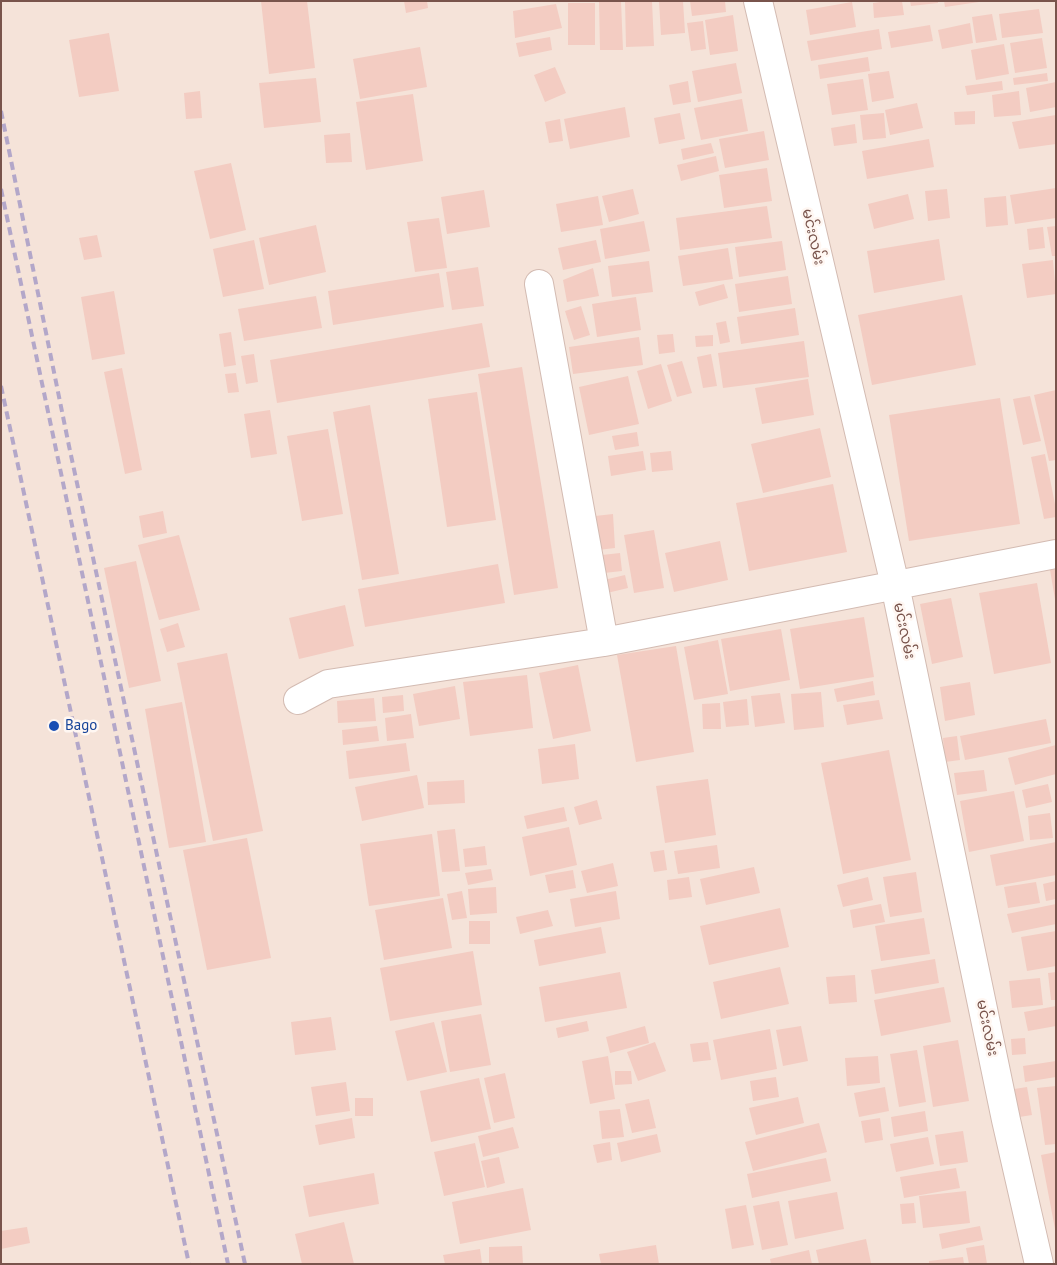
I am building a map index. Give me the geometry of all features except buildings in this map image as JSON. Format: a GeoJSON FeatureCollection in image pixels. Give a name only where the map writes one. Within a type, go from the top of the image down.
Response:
{"type":"FeatureCollection","features":[{"type":"Feature","properties":{"kind":"street","name":"မင်းလမ်း"},"geometry":{"type":"LineString","coordinates":[[758,1],[895,585],[1006,1120],[1039,1264]]}},
{"type":"Feature","properties":{"kind":"street"},"geometry":{"type":"LineString","coordinates":[[539,284],[604,642]]}},
{"type":"Feature","properties":{"kind":"street"},"geometry":{"type":"LineString","coordinates":[[298,700],[328,684],[604,642],[1056,554]]}},
{"type":"Feature","properties":{"kind":"shaded area"},"geometry":{"type":"Polygon","coordinates":[[[1,1],[1056,1],[1056,1264],[1,1264],[1,1]]]}},
{"type":"Feature","properties":{"kind":"railway"},"geometry":{"type":"LineString","coordinates":[[1,111],[69,446],[245,1264]]}},
{"type":"Feature","properties":{"kind":"railway"},"geometry":{"type":"LineString","coordinates":[[1,189],[228,1264]]}},
{"type":"Feature","properties":{"kind":"railway"},"geometry":{"type":"LineString","coordinates":[[1,386],[189,1264]]}},
{"type":"Feature","properties":{"kind":"place","name":"Bago"},"geometry":{"type":"Point","coordinates":[54,726]}}]}
